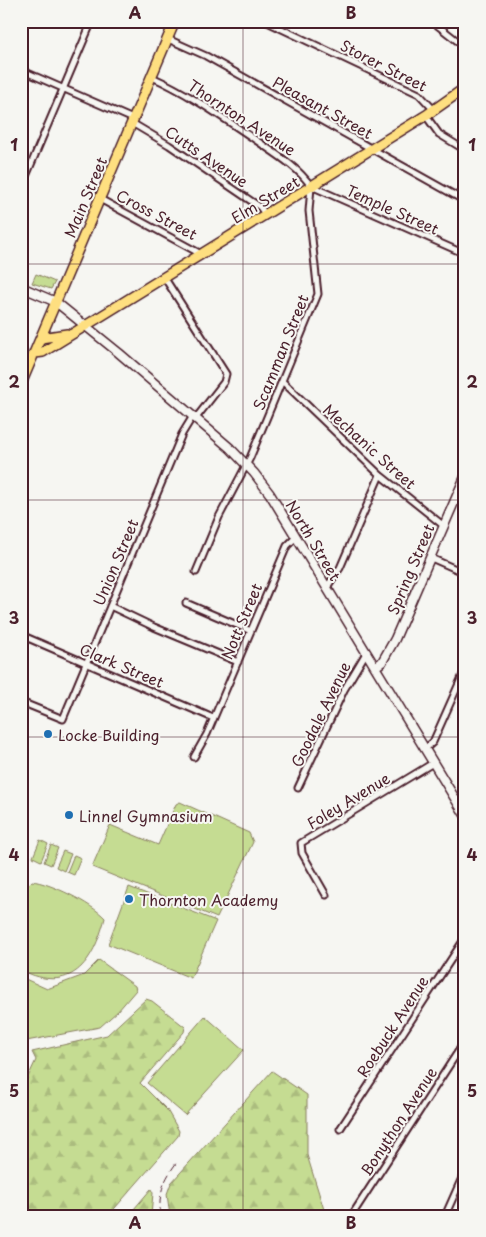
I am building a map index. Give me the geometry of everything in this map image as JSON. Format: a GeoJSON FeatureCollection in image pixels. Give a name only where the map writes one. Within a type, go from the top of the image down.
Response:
{"type":"FeatureCollection","features":[{"type":"Feature","properties":{"kind":"main road","name":"Main Street"},"geometry":{"type":"LineString","coordinates":[[21,384],[175,21]]}},
{"type":"Feature","properties":{"kind":"main road","name":"Elm Street"},"geometry":{"type":"LineString","coordinates":[[34,353],[43,352],[81,329],[426,116],[465,88]]}},
{"type":"Feature","properties":{"kind":"main road","name":"North Street"},"geometry":{"type":"LineString","coordinates":[[21,287],[56,302],[81,329],[195,417],[247,464],[265,486],[433,763],[462,805],[465,814]]}},
{"type":"Feature","properties":{"kind":"main road","name":"Elm Street"},"geometry":{"type":"LineString","coordinates":[[41,338],[81,329]]}},
{"type":"Feature","properties":{"kind":"main road","name":"Spring Street"},"geometry":{"type":"LineString","coordinates":[[375,667],[382,662],[391,647],[465,477]]}},
{"type":"Feature","properties":{"kind":"street"},"geometry":{"type":"LineString","coordinates":[[21,188],[92,21]]}},
{"type":"Feature","properties":{"kind":"street","name":"Storer Street"},"geometry":{"type":"LineString","coordinates":[[265,21],[418,94],[434,110]]}},
{"type":"Feature","properties":{"kind":"street"},"geometry":{"type":"LineString","coordinates":[[432,21],[465,47]]}},
{"type":"Feature","properties":{"kind":"street","name":"Pleasant Street"},"geometry":{"type":"LineString","coordinates":[[168,39],[206,56],[465,201]]}},
{"type":"Feature","properties":{"kind":"street","name":"Cutts Avenue"},"geometry":{"type":"LineString","coordinates":[[21,70],[132,121],[260,207],[265,214]]}},
{"type":"Feature","properties":{"kind":"street","name":"Thornton Avenue"},"geometry":{"type":"LineString","coordinates":[[152,77],[194,99],[285,160],[301,172],[311,186]]}},
{"type":"Feature","properties":{"kind":"street"},"geometry":{"type":"LineString","coordinates":[[426,116],[439,134],[465,150]]}},
{"type":"Feature","properties":{"kind":"street","name":"Temple Street"},"geometry":{"type":"LineString","coordinates":[[311,186],[465,254]]}},
{"type":"Feature","properties":{"kind":"street","name":"Scamman Street"},"geometry":{"type":"LineString","coordinates":[[196,572],[219,517],[247,464],[318,294],[309,211],[311,186]]}},
{"type":"Feature","properties":{"kind":"street","name":"Cross Street"},"geometry":{"type":"LineString","coordinates":[[100,199],[201,254]]}},
{"type":"Feature","properties":{"kind":"street","name":"Union Street"},"geometry":{"type":"LineString","coordinates":[[21,702],[63,719],[182,434],[224,382],[226,374],[164,277]]}},
{"type":"Feature","properties":{"kind":"street","name":"Mechanic Street"},"geometry":{"type":"LineString","coordinates":[[282,381],[380,475],[444,526]]}},
{"type":"Feature","properties":{"kind":"street"},"geometry":{"type":"LineString","coordinates":[[327,586],[340,568],[380,475]]}},
{"type":"Feature","properties":{"kind":"street","name":"Nott Street"},"geometry":{"type":"LineString","coordinates":[[194,757],[214,718],[287,546],[296,537]]}},
{"type":"Feature","properties":{"kind":"street"},"geometry":{"type":"LineString","coordinates":[[431,558],[465,573]]}},
{"type":"Feature","properties":{"kind":"street"},"geometry":{"type":"LineString","coordinates":[[186,603],[251,631]]}},
{"type":"Feature","properties":{"kind":"street"},"geometry":{"type":"LineString","coordinates":[[110,606],[154,627],[238,662]]}},
{"type":"Feature","properties":{"kind":"street","name":"Clark Street"},"geometry":{"type":"LineString","coordinates":[[21,635],[214,718]]}},
{"type":"Feature","properties":{"kind":"street","name":"Goodale Avenue"},"geometry":{"type":"LineString","coordinates":[[298,788],[344,690],[366,652]]}},
{"type":"Feature","properties":{"kind":"street"},"geometry":{"type":"LineString","coordinates":[[425,749],[432,742],[465,670]]}},
{"type":"Feature","properties":{"kind":"street","name":"Foley Avenue"},"geometry":{"type":"LineString","coordinates":[[326,895],[302,853],[301,843],[433,763]]}},
{"type":"Feature","properties":{"kind":"street","name":"Roebuck Avenue"},"geometry":{"type":"LineString","coordinates":[[340,1129],[465,938]]}},
{"type":"Feature","properties":{"kind":"street","name":"Bonython Avenue"},"geometry":{"type":"LineString","coordinates":[[352,1214],[465,1042]]}},
{"type":"Feature","properties":{"kind":"street"},"geometry":{"type":"LineString","coordinates":[[445,1216],[465,1172]]}},
{"type":"Feature","properties":{"kind":"green space"},"geometry":{"type":"Polygon","coordinates":[[[36,274],[55,282],[51,289],[32,283],[36,274]]]}},
{"type":"Feature","properties":{"kind":"green space"},"geometry":{"type":"Polygon","coordinates":[[[180,802],[249,833],[253,842],[217,918],[92,867],[110,825],[158,845],[176,804],[180,802]]]}},
{"type":"Feature","properties":{"kind":"green space"},"geometry":{"type":"Polygon","coordinates":[[[40,840],[48,844],[41,861],[33,857],[40,840]]]}},
{"type":"Feature","properties":{"kind":"green space"},"geometry":{"type":"Polygon","coordinates":[[[51,845],[58,848],[51,865],[44,862],[51,845]]]}},
{"type":"Feature","properties":{"kind":"green space"},"geometry":{"type":"Polygon","coordinates":[[[63,851],[71,854],[64,871],[56,867],[63,851]]]}},
{"type":"Feature","properties":{"kind":"green space"},"geometry":{"type":"Polygon","coordinates":[[[74,855],[81,858],[74,875],[67,872],[74,855]]]}},
{"type":"Feature","properties":{"kind":"green space"},"geometry":{"type":"Polygon","coordinates":[[[32,881],[70,895],[90,906],[105,918],[94,949],[86,961],[77,970],[66,976],[54,979],[38,977],[21,970],[21,892],[32,881]]]}},
{"type":"Feature","properties":{"kind":"green space"},"geometry":{"type":"Polygon","coordinates":[[[129,887],[216,921],[191,978],[108,944],[129,887]]]}},
{"type":"Feature","properties":{"kind":"green space"},"geometry":{"type":"Polygon","coordinates":[[[99,960],[135,986],[136,990],[118,1011],[100,1027],[21,1042],[21,977],[47,989],[84,975],[99,960]]]}},
{"type":"Feature","properties":{"kind":"green space"},"geometry":{"type":"Polygon","coordinates":[[[146,999],[152,1001],[185,1027],[184,1032],[140,1083],[167,1110],[179,1131],[178,1136],[108,1216],[21,1216],[21,1092],[36,1060],[32,1052],[107,1035],[146,999]]]}},
{"type":"Feature","properties":{"kind":"green space"},"geometry":{"type":"Polygon","coordinates":[[[205,1016],[244,1050],[185,1115],[147,1083],[205,1016]]]}},
{"type":"Feature","properties":{"kind":"green space"},"geometry":{"type":"Polygon","coordinates":[[[272,1071],[307,1095],[307,1155],[326,1216],[170,1216],[167,1194],[171,1183],[272,1071]]]}},
{"type":"Feature","properties":{"kind":"green space"},"geometry":{"type":"Polygon","coordinates":[[[151,1189],[153,1193],[151,1216],[128,1216],[151,1189]]]}},
{"type":"Feature","properties":{"kind":"railway"},"geometry":{"type":"LineString","coordinates":[[161,1216],[161,1193],[169,1174],[177,1162]]}},
{"type":"Feature","properties":{"kind":"place","name":"Locke Building"},"geometry":{"type":"Point","coordinates":[48,734]}},
{"type":"Feature","properties":{"kind":"place","name":"Linnel Gymnasium"},"geometry":{"type":"Point","coordinates":[69,815]}},
{"type":"Feature","properties":{"kind":"place","name":"Thornton Academy"},"geometry":{"type":"Point","coordinates":[129,899]}}]}
